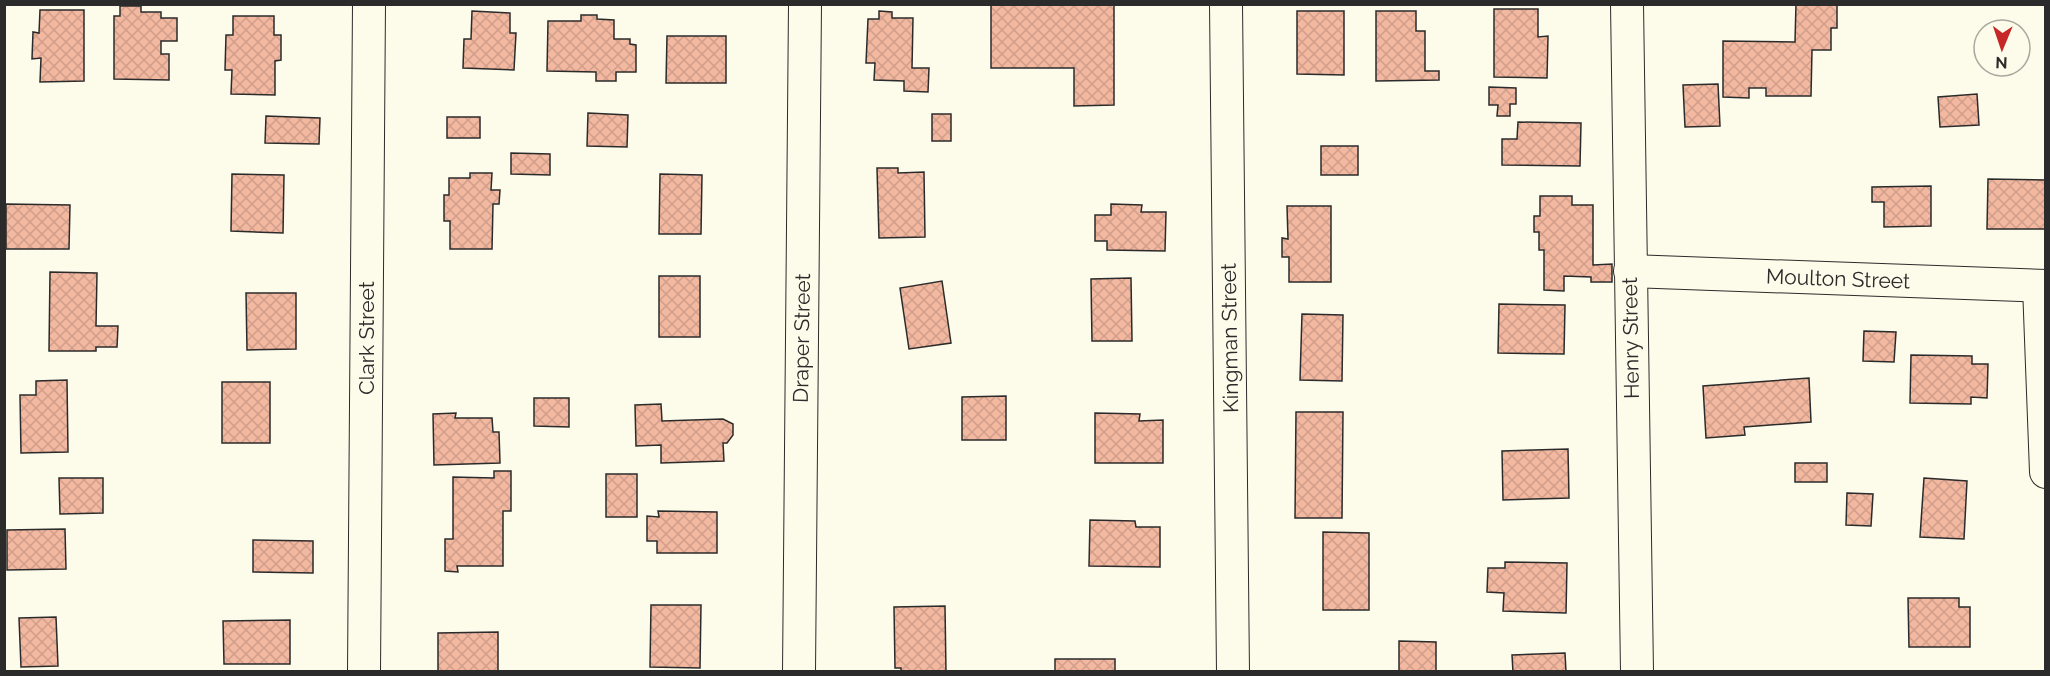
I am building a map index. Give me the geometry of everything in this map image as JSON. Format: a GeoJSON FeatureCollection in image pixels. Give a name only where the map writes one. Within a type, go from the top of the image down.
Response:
{"type":"FeatureCollection","features":[{"type":"Feature","properties":{"kind":"street","name":"Clark Street"},"geometry":{"type":"LineString","coordinates":[[364,672],[369,4]]}},
{"type":"Feature","properties":{"kind":"street","name":"Draper Street"},"geometry":{"type":"LineString","coordinates":[[799,672],[806,4]]}},
{"type":"Feature","properties":{"kind":"street","name":"Kingman Street"},"geometry":{"type":"LineString","coordinates":[[1226,4],[1233,672]]}},
{"type":"Feature","properties":{"kind":"street","name":"Henry Street"},"geometry":{"type":"LineString","coordinates":[[1627,4],[1637,672]]}},
{"type":"Feature","properties":{"kind":"street","name":"Moulton Street"},"geometry":{"type":"LineString","coordinates":[[1630,271],[2042,286]]}},
{"type":"Feature","properties":{"kind":"street"},"geometry":{"type":"LineString","coordinates":[[2042,286],[2046,472]]}},
{"type":"Feature","properties":{"kind":"building"},"geometry":{"type":"Polygon","coordinates":[[[991,4],[1114,4],[1114,105],[1074,106],[1074,68],[991,68],[991,4]]]}},
{"type":"Feature","properties":{"kind":"building"},"geometry":{"type":"Polygon","coordinates":[[[1796,4],[1837,4],[1837,28],[1831,28],[1831,50],[1812,50],[1811,96],[1766,96],[1766,88],[1749,88],[1749,98],[1723,97],[1723,41],[1795,42],[1796,4]]]}},
{"type":"Feature","properties":{"kind":"building"},"geometry":{"type":"Polygon","coordinates":[[[120,6],[141,6],[141,12],[161,12],[161,18],[177,18],[177,41],[161,41],[161,54],[169,54],[169,80],[114,79],[114,16],[120,16],[120,6]]]}},
{"type":"Feature","properties":{"kind":"building"},"geometry":{"type":"Polygon","coordinates":[[[1494,9],[1538,9],[1538,37],[1548,36],[1547,78],[1494,77],[1494,9]]]}},
{"type":"Feature","properties":{"kind":"building"},"geometry":{"type":"Polygon","coordinates":[[[40,10],[84,10],[84,81],[40,82],[41,58],[32,59],[33,32],[39,33],[40,10]]]}},
{"type":"Feature","properties":{"kind":"building"},"geometry":{"type":"Polygon","coordinates":[[[472,11],[510,13],[510,33],[516,33],[514,70],[463,68],[464,39],[471,39],[472,11]]]}},
{"type":"Feature","properties":{"kind":"building"},"geometry":{"type":"Polygon","coordinates":[[[879,11],[892,12],[892,18],[913,18],[912,68],[929,68],[928,92],[904,91],[904,81],[874,80],[875,63],[866,63],[868,19],[879,19],[879,11]]]}},
{"type":"Feature","properties":{"kind":"building"},"geometry":{"type":"Polygon","coordinates":[[[1297,11],[1344,11],[1344,75],[1297,74],[1297,11]]]}},
{"type":"Feature","properties":{"kind":"building"},"geometry":{"type":"Polygon","coordinates":[[[1376,11],[1416,11],[1416,31],[1425,31],[1425,71],[1439,71],[1439,80],[1376,81],[1376,11]]]}},
{"type":"Feature","properties":{"kind":"building"},"geometry":{"type":"Polygon","coordinates":[[[581,15],[597,15],[597,19],[614,20],[614,39],[630,39],[630,44],[636,45],[636,72],[616,72],[616,81],[596,81],[596,72],[547,71],[548,21],[581,21],[581,15]]]}},
{"type":"Feature","properties":{"kind":"building"},"geometry":{"type":"Polygon","coordinates":[[[233,16],[274,16],[274,35],[281,35],[281,60],[275,61],[275,95],[231,94],[232,70],[225,70],[226,35],[233,35],[233,16]]]}},
{"type":"Feature","properties":{"kind":"building"},"geometry":{"type":"Polygon","coordinates":[[[667,36],[726,36],[726,83],[666,83],[667,36]]]}},
{"type":"Feature","properties":{"kind":"building"},"geometry":{"type":"Polygon","coordinates":[[[1718,84],[1720,126],[1685,127],[1683,85],[1718,84]]]}},
{"type":"Feature","properties":{"kind":"building"},"geometry":{"type":"Polygon","coordinates":[[[1489,87],[1516,88],[1516,104],[1510,104],[1510,116],[1497,116],[1498,105],[1489,105],[1489,87]]]}},
{"type":"Feature","properties":{"kind":"building"},"geometry":{"type":"Polygon","coordinates":[[[1977,94],[1979,125],[1940,127],[1938,97],[1977,94]]]}},
{"type":"Feature","properties":{"kind":"building"},"geometry":{"type":"Polygon","coordinates":[[[588,113],[628,115],[627,147],[587,146],[588,113]]]}},
{"type":"Feature","properties":{"kind":"building"},"geometry":{"type":"Polygon","coordinates":[[[932,114],[951,114],[951,141],[932,141],[932,114]]]}},
{"type":"Feature","properties":{"kind":"building"},"geometry":{"type":"Polygon","coordinates":[[[266,116],[320,118],[319,144],[265,143],[266,116]]]}},
{"type":"Feature","properties":{"kind":"building"},"geometry":{"type":"Polygon","coordinates":[[[447,117],[480,117],[480,138],[447,138],[447,117]]]}},
{"type":"Feature","properties":{"kind":"building"},"geometry":{"type":"Polygon","coordinates":[[[1518,122],[1581,123],[1580,166],[1502,165],[1502,139],[1517,139],[1518,122]]]}},
{"type":"Feature","properties":{"kind":"building"},"geometry":{"type":"Polygon","coordinates":[[[1321,146],[1358,146],[1358,175],[1321,175],[1321,146]]]}},
{"type":"Feature","properties":{"kind":"building"},"geometry":{"type":"Polygon","coordinates":[[[511,153],[550,154],[550,175],[511,174],[511,153]]]}},
{"type":"Feature","properties":{"kind":"building"},"geometry":{"type":"Polygon","coordinates":[[[877,168],[898,168],[898,173],[924,172],[925,237],[879,238],[877,168]]]}},
{"type":"Feature","properties":{"kind":"building"},"geometry":{"type":"Polygon","coordinates":[[[470,173],[492,173],[491,190],[500,190],[499,204],[493,204],[492,249],[450,249],[450,221],[444,221],[444,195],[449,195],[449,178],[470,178],[470,173]]]}},
{"type":"Feature","properties":{"kind":"building"},"geometry":{"type":"Polygon","coordinates":[[[232,174],[284,175],[283,233],[231,231],[232,174]]]}},
{"type":"Feature","properties":{"kind":"building"},"geometry":{"type":"Polygon","coordinates":[[[660,174],[702,175],[701,234],[659,234],[660,174]]]}},
{"type":"Feature","properties":{"kind":"building"},"geometry":{"type":"Polygon","coordinates":[[[1988,179],[2046,180],[2046,229],[1987,229],[1988,179]]]}},
{"type":"Feature","properties":{"kind":"building"},"geometry":{"type":"Polygon","coordinates":[[[1931,186],[1931,226],[1884,227],[1884,202],[1872,202],[1872,187],[1931,186]]]}},
{"type":"Feature","properties":{"kind":"building"},"geometry":{"type":"Polygon","coordinates":[[[1540,196],[1572,196],[1572,205],[1593,205],[1593,265],[1612,264],[1612,282],[1591,282],[1591,277],[1564,276],[1564,291],[1544,290],[1544,250],[1539,250],[1539,232],[1534,232],[1534,216],[1540,216],[1540,196]]]}},
{"type":"Feature","properties":{"kind":"building"},"geometry":{"type":"Polygon","coordinates":[[[6,204],[70,205],[69,249],[6,249],[6,204]]]}},
{"type":"Feature","properties":{"kind":"building"},"geometry":{"type":"Polygon","coordinates":[[[1111,204],[1142,205],[1141,212],[1166,212],[1165,251],[1107,250],[1107,241],[1095,241],[1095,215],[1111,215],[1111,204]]]}},
{"type":"Feature","properties":{"kind":"building"},"geometry":{"type":"Polygon","coordinates":[[[1287,206],[1331,206],[1331,282],[1289,282],[1289,257],[1282,257],[1282,238],[1288,239],[1287,206]]]}},
{"type":"Feature","properties":{"kind":"building"},"geometry":{"type":"Polygon","coordinates":[[[50,272],[97,273],[96,326],[118,326],[117,347],[96,347],[96,351],[49,351],[50,272]]]}},
{"type":"Feature","properties":{"kind":"building"},"geometry":{"type":"Polygon","coordinates":[[[659,276],[700,276],[700,337],[659,337],[659,276]]]}},
{"type":"Feature","properties":{"kind":"building"},"geometry":{"type":"Polygon","coordinates":[[[1131,278],[1132,341],[1092,341],[1091,279],[1131,278]]]}},
{"type":"Feature","properties":{"kind":"building"},"geometry":{"type":"Polygon","coordinates":[[[942,281],[951,343],[909,349],[900,288],[942,281]]]}},
{"type":"Feature","properties":{"kind":"building"},"geometry":{"type":"Polygon","coordinates":[[[246,293],[296,293],[296,349],[247,350],[246,293]]]}},
{"type":"Feature","properties":{"kind":"building"},"geometry":{"type":"Polygon","coordinates":[[[1499,304],[1565,305],[1564,354],[1498,353],[1499,304]]]}},
{"type":"Feature","properties":{"kind":"building"},"geometry":{"type":"Polygon","coordinates":[[[1302,314],[1343,315],[1342,381],[1300,380],[1302,314]]]}},
{"type":"Feature","properties":{"kind":"building"},"geometry":{"type":"Polygon","coordinates":[[[1864,331],[1896,332],[1894,362],[1863,361],[1864,331]]]}},
{"type":"Feature","properties":{"kind":"building"},"geometry":{"type":"Polygon","coordinates":[[[1911,355],[1972,356],[1972,364],[1988,364],[1987,398],[1971,397],[1971,404],[1910,403],[1911,355]]]}},
{"type":"Feature","properties":{"kind":"building"},"geometry":{"type":"Polygon","coordinates":[[[1809,378],[1811,422],[1744,427],[1745,435],[1706,438],[1703,386],[1809,378]]]}},
{"type":"Feature","properties":{"kind":"building"},"geometry":{"type":"Polygon","coordinates":[[[67,380],[68,452],[21,453],[20,395],[36,395],[36,381],[67,380]]]}},
{"type":"Feature","properties":{"kind":"building"},"geometry":{"type":"Polygon","coordinates":[[[222,382],[270,382],[270,443],[222,443],[222,382]]]}},
{"type":"Feature","properties":{"kind":"building"},"geometry":{"type":"Polygon","coordinates":[[[1006,396],[1006,440],[962,440],[962,397],[1006,396]]]}},
{"type":"Feature","properties":{"kind":"building"},"geometry":{"type":"Polygon","coordinates":[[[534,398],[569,398],[569,427],[534,426],[534,398]]]}},
{"type":"Feature","properties":{"kind":"building"},"geometry":{"type":"Polygon","coordinates":[[[661,404],[662,421],[723,419],[733,424],[733,435],[727,443],[723,443],[724,461],[661,463],[661,445],[636,446],[635,405],[661,404]]]}},
{"type":"Feature","properties":{"kind":"building"},"geometry":{"type":"Polygon","coordinates":[[[1296,412],[1343,412],[1342,518],[1295,518],[1296,412]]]}},
{"type":"Feature","properties":{"kind":"building"},"geometry":{"type":"Polygon","coordinates":[[[456,413],[455,418],[492,418],[493,432],[499,432],[500,463],[434,465],[433,414],[456,413]]]}},
{"type":"Feature","properties":{"kind":"building"},"geometry":{"type":"Polygon","coordinates":[[[1095,413],[1140,414],[1139,421],[1163,420],[1163,463],[1095,463],[1095,413]]]}},
{"type":"Feature","properties":{"kind":"building"},"geometry":{"type":"Polygon","coordinates":[[[1568,449],[1569,498],[1503,500],[1502,451],[1568,449]]]}},
{"type":"Feature","properties":{"kind":"building"},"geometry":{"type":"Polygon","coordinates":[[[1795,463],[1827,463],[1827,482],[1795,482],[1795,463]]]}},
{"type":"Feature","properties":{"kind":"building"},"geometry":{"type":"Polygon","coordinates":[[[494,471],[511,471],[511,511],[503,511],[503,566],[457,566],[458,572],[445,571],[445,539],[453,539],[453,477],[494,478],[494,471]]]}},
{"type":"Feature","properties":{"kind":"building"},"geometry":{"type":"Polygon","coordinates":[[[606,474],[637,474],[637,517],[606,517],[606,474]]]}},
{"type":"Feature","properties":{"kind":"building"},"geometry":{"type":"Polygon","coordinates":[[[59,478],[103,478],[103,513],[60,514],[59,478]]]}},
{"type":"Feature","properties":{"kind":"building"},"geometry":{"type":"Polygon","coordinates":[[[1924,478],[1967,481],[1964,539],[1920,537],[1924,478]]]}},
{"type":"Feature","properties":{"kind":"building"},"geometry":{"type":"Polygon","coordinates":[[[1847,493],[1873,494],[1871,526],[1846,525],[1847,493]]]}},
{"type":"Feature","properties":{"kind":"building"},"geometry":{"type":"Polygon","coordinates":[[[658,511],[717,512],[717,553],[657,553],[657,541],[647,541],[647,516],[659,517],[658,511]]]}},
{"type":"Feature","properties":{"kind":"building"},"geometry":{"type":"Polygon","coordinates":[[[1090,520],[1135,521],[1136,527],[1160,527],[1160,567],[1089,566],[1090,520]]]}},
{"type":"Feature","properties":{"kind":"building"},"geometry":{"type":"Polygon","coordinates":[[[65,529],[66,569],[7,570],[7,530],[65,529]]]}},
{"type":"Feature","properties":{"kind":"building"},"geometry":{"type":"Polygon","coordinates":[[[1323,532],[1369,533],[1369,610],[1323,610],[1323,532]]]}},
{"type":"Feature","properties":{"kind":"building"},"geometry":{"type":"Polygon","coordinates":[[[253,540],[313,541],[313,573],[253,572],[253,540]]]}},
{"type":"Feature","properties":{"kind":"building"},"geometry":{"type":"Polygon","coordinates":[[[1505,562],[1567,563],[1566,613],[1503,611],[1504,593],[1487,592],[1488,568],[1505,568],[1505,562]]]}},
{"type":"Feature","properties":{"kind":"building"},"geometry":{"type":"Polygon","coordinates":[[[1908,598],[1959,598],[1959,607],[1970,607],[1970,647],[1909,647],[1908,598]]]}},
{"type":"Feature","properties":{"kind":"building"},"geometry":{"type":"Polygon","coordinates":[[[651,605],[701,605],[700,668],[650,667],[651,605]]]}},
{"type":"Feature","properties":{"kind":"building"},"geometry":{"type":"Polygon","coordinates":[[[945,606],[946,672],[901,672],[901,668],[895,668],[894,607],[945,606]]]}},
{"type":"Feature","properties":{"kind":"building"},"geometry":{"type":"Polygon","coordinates":[[[56,617],[58,666],[21,667],[19,618],[56,617]]]}},
{"type":"Feature","properties":{"kind":"building"},"geometry":{"type":"Polygon","coordinates":[[[290,620],[290,664],[224,664],[223,621],[290,620]]]}},
{"type":"Feature","properties":{"kind":"building"},"geometry":{"type":"Polygon","coordinates":[[[498,632],[498,672],[438,672],[438,633],[498,632]]]}},
{"type":"Feature","properties":{"kind":"building"},"geometry":{"type":"Polygon","coordinates":[[[1399,641],[1436,642],[1436,672],[1399,672],[1399,641]]]}},
{"type":"Feature","properties":{"kind":"building"},"geometry":{"type":"Polygon","coordinates":[[[1565,653],[1566,672],[1513,672],[1512,655],[1565,653]]]}},
{"type":"Feature","properties":{"kind":"building"},"geometry":{"type":"Polygon","coordinates":[[[1055,659],[1115,659],[1115,672],[1055,672],[1055,659]]]}}]}
